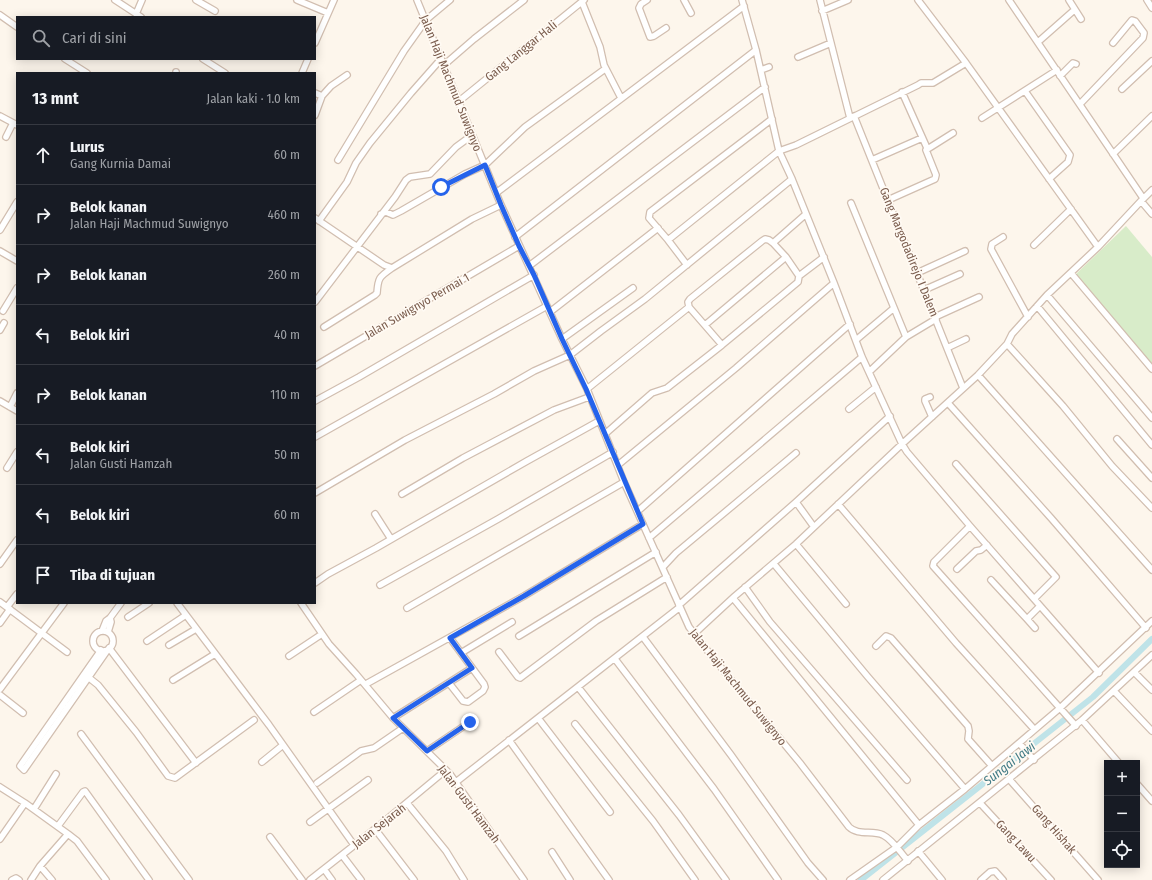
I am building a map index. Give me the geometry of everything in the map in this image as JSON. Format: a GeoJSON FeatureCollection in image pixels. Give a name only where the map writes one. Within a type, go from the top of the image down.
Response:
{"type":"FeatureCollection","features":[{"type":"Feature","properties":{"kind":"street"},"geometry":{"type":"LineString","coordinates":[[115,0],[138,15],[142,0]]}},
{"type":"Feature","properties":{"kind":"street"},"geometry":{"type":"LineString","coordinates":[[196,0],[215,11]]}},
{"type":"Feature","properties":{"kind":"street"},"geometry":{"type":"LineString","coordinates":[[297,0],[328,13]]}},
{"type":"Feature","properties":{"kind":"street"},"geometry":{"type":"LineString","coordinates":[[316,41],[334,0]]}},
{"type":"Feature","properties":{"kind":"street","name":"Jalan Haji Machmud Suwignyo"},"geometry":{"type":"LineString","coordinates":[[417,0],[471,136],[485,165],[519,246],[534,275],[586,389],[624,482],[664,568],[689,627],[714,660],[800,763],[849,827],[854,831],[885,836],[897,847],[906,859]]}},
{"type":"Feature","properties":{"kind":"street"},"geometry":{"type":"LineString","coordinates":[[338,160],[404,51],[426,20],[450,0]]}},
{"type":"Feature","properties":{"kind":"street"},"geometry":{"type":"LineString","coordinates":[[444,66],[474,39],[524,0]]}},
{"type":"Feature","properties":{"kind":"street"},"geometry":{"type":"LineString","coordinates":[[647,0],[641,4],[639,8],[650,37],[666,28]]}},
{"type":"Feature","properties":{"kind":"street"},"geometry":{"type":"LineString","coordinates":[[684,0],[691,14]]}},
{"type":"Feature","properties":{"kind":"street"},"geometry":{"type":"LineString","coordinates":[[742,0],[761,70],[779,151],[824,257],[862,356],[902,444],[907,452],[970,526],[1098,672]]}},
{"type":"Feature","properties":{"kind":"street","name":"Gang Margodadirejo I Dalem"},"geometry":{"type":"LineString","coordinates":[[820,0],[852,117],[872,160],[963,388]]}},
{"type":"Feature","properties":{"kind":"street"},"geometry":{"type":"LineString","coordinates":[[822,11],[848,0]]}},
{"type":"Feature","properties":{"kind":"street"},"geometry":{"type":"LineString","coordinates":[[918,0],[966,63],[1098,247]]}},
{"type":"Feature","properties":{"kind":"street"},"geometry":{"type":"LineString","coordinates":[[1009,0],[1080,104],[1152,214]]}},
{"type":"Feature","properties":{"kind":"street"},"geometry":{"type":"LineString","coordinates":[[1069,0],[1081,19]]}},
{"type":"Feature","properties":{"kind":"street"},"geometry":{"type":"LineString","coordinates":[[1147,0],[1152,8]]}},
{"type":"Feature","properties":{"kind":"street"},"geometry":{"type":"LineString","coordinates":[[583,1],[600,47],[606,69],[621,98]]}},
{"type":"Feature","properties":{"kind":"street","name":"Gang Langgar Hali"},"geometry":{"type":"LineString","coordinates":[[458,102],[583,1]]}},
{"type":"Feature","properties":{"kind":"street"},"geometry":{"type":"LineString","coordinates":[[496,193],[744,6]]}},
{"type":"Feature","properties":{"kind":"street"},"geometry":{"type":"LineString","coordinates":[[1038,42],[1072,12]]}},
{"type":"Feature","properties":{"kind":"street"},"geometry":{"type":"LineString","coordinates":[[0,15],[16,26]]}},
{"type":"Feature","properties":{"kind":"street"},"geometry":{"type":"LineString","coordinates":[[1080,104],[1143,38],[1144,33],[1135,21],[1132,20],[1113,44]]}},
{"type":"Feature","properties":{"kind":"street"},"geometry":{"type":"LineString","coordinates":[[798,57],[831,43]]}},
{"type":"Feature","properties":{"kind":"street"},"geometry":{"type":"LineString","coordinates":[[515,237],[756,50]]}},
{"type":"Feature","properties":{"kind":"street"},"geometry":{"type":"LineString","coordinates":[[392,268],[384,265],[317,219],[347,182],[356,163],[370,143],[441,59]]}},
{"type":"Feature","properties":{"kind":"street"},"geometry":{"type":"LineString","coordinates":[[67,60],[85,72]]}},
{"type":"Feature","properties":{"kind":"street"},"geometry":{"type":"LineString","coordinates":[[205,60],[223,72]]}},
{"type":"Feature","properties":{"kind":"street"},"geometry":{"type":"LineString","coordinates":[[302,72],[308,60]]}},
{"type":"Feature","properties":{"kind":"street"},"geometry":{"type":"LineString","coordinates":[[1122,89],[1152,61]]}},
{"type":"Feature","properties":{"kind":"street"},"geometry":{"type":"LineString","coordinates":[[668,240],[779,151],[796,145],[921,83],[933,83],[966,63]]}},
{"type":"Feature","properties":{"kind":"street"},"geometry":{"type":"LineString","coordinates":[[1060,76],[1073,63],[1076,64]]}},
{"type":"Feature","properties":{"kind":"street"},"geometry":{"type":"LineString","coordinates":[[761,70],[769,67]]}},
{"type":"Feature","properties":{"kind":"street"},"geometry":{"type":"LineString","coordinates":[[381,214],[386,212],[393,215],[465,174],[485,165],[525,127],[606,69]]}},
{"type":"Feature","properties":{"kind":"street"},"geometry":{"type":"LineString","coordinates":[[982,118],[1056,70]]}},
{"type":"Feature","properties":{"kind":"street"},"geometry":{"type":"LineString","coordinates":[[316,112],[322,96],[331,86],[347,75]]}},
{"type":"Feature","properties":{"kind":"street"},"geometry":{"type":"LineString","coordinates":[[529,266],[765,87]]}},
{"type":"Feature","properties":{"kind":"street"},"geometry":{"type":"LineString","coordinates":[[1025,91],[1070,156],[1068,162],[1049,179]]}},
{"type":"Feature","properties":{"kind":"street"},"geometry":{"type":"LineString","coordinates":[[888,200],[935,179],[936,175],[926,152],[927,148],[902,92]]}},
{"type":"Feature","properties":{"kind":"street"},"geometry":{"type":"LineString","coordinates":[[316,93],[322,96]]}},
{"type":"Feature","properties":{"kind":"street"},"geometry":{"type":"LineString","coordinates":[[0,116],[15,124],[6,137]]}},
{"type":"Feature","properties":{"kind":"street"},"geometry":{"type":"LineString","coordinates":[[1113,154],[1152,116]]}},
{"type":"Feature","properties":{"kind":"street"},"geometry":{"type":"LineString","coordinates":[[687,265],[649,218],[650,212],[772,119]]}},
{"type":"Feature","properties":{"kind":"street"},"geometry":{"type":"LineString","coordinates":[[927,148],[953,133]]}},
{"type":"Feature","properties":{"kind":"street"},"geometry":{"type":"LineString","coordinates":[[316,301],[406,180],[410,177],[430,174],[456,147],[471,136]]}},
{"type":"Feature","properties":{"kind":"street"},"geometry":{"type":"LineString","coordinates":[[872,160],[922,138]]}},
{"type":"Feature","properties":{"kind":"street"},"geometry":{"type":"LineString","coordinates":[[316,492],[405,440],[494,394],[534,371],[570,355],[645,299],[792,179]]}},
{"type":"Feature","properties":{"kind":"street"},"geometry":{"type":"LineString","coordinates":[[695,633],[733,598],[774,564],[902,444],[978,376],[1007,344],[1012,334],[1046,295],[1098,247],[1152,190]]}},
{"type":"Feature","properties":{"kind":"street"},"geometry":{"type":"LineString","coordinates":[[851,203],[906,338]]}},
{"type":"Feature","properties":{"kind":"street"},"geometry":{"type":"LineString","coordinates":[[0,230],[16,204]]}},
{"type":"Feature","properties":{"kind":"street"},"geometry":{"type":"LineString","coordinates":[[324,327],[375,295],[377,293],[379,280],[392,268],[472,219],[501,205]]}},
{"type":"Feature","properties":{"kind":"street"},"geometry":{"type":"LineString","coordinates":[[1034,244],[1071,209]]}},
{"type":"Feature","properties":{"kind":"street"},"geometry":{"type":"LineString","coordinates":[[773,243],[806,214]]}},
{"type":"Feature","properties":{"kind":"street"},"geometry":{"type":"LineString","coordinates":[[550,312],[658,228]]}},
{"type":"Feature","properties":{"kind":"street"},"geometry":{"type":"LineString","coordinates":[[1003,236],[992,244],[991,249],[1017,300],[1028,317]]}},
{"type":"Feature","properties":{"kind":"street"},"geometry":{"type":"LineString","coordinates":[[722,345],[689,307],[688,302],[690,299],[765,239],[773,243],[799,276]]}},
{"type":"Feature","properties":{"kind":"street","name":"Jalan Suwignyo Permai 1"},"geometry":{"type":"LineString","coordinates":[[316,365],[519,246]]}},
{"type":"Feature","properties":{"kind":"street"},"geometry":{"type":"LineString","coordinates":[[0,251],[16,260]]}},
{"type":"Feature","properties":{"kind":"street"},"geometry":{"type":"LineString","coordinates":[[917,273],[964,251]]}},
{"type":"Feature","properties":{"kind":"street"},"geometry":{"type":"LineString","coordinates":[[605,434],[652,394],[668,388],[722,345],[798,282],[799,276],[824,257]]}},
{"type":"Feature","properties":{"kind":"street"},"geometry":{"type":"LineString","coordinates":[[705,325],[786,258]]}},
{"type":"Feature","properties":{"kind":"street"},"geometry":{"type":"LineString","coordinates":[[1071,273],[1152,370]]}},
{"type":"Feature","properties":{"kind":"street"},"geometry":{"type":"LineString","coordinates":[[924,290],[960,274]]}},
{"type":"Feature","properties":{"kind":"street"},"geometry":{"type":"LineString","coordinates":[[316,400],[534,275]]}},
{"type":"Feature","properties":{"kind":"street"},"geometry":{"type":"LineString","coordinates":[[618,465],[736,368],[834,283]]}},
{"type":"Feature","properties":{"kind":"street"},"geometry":{"type":"LineString","coordinates":[[562,339],[632,288]]}},
{"type":"Feature","properties":{"kind":"street"},"geometry":{"type":"LineString","coordinates":[[3,311],[16,290]]}},
{"type":"Feature","properties":{"kind":"street"},"geometry":{"type":"LineString","coordinates":[[1046,295],[1152,418]]}},
{"type":"Feature","properties":{"kind":"street"},"geometry":{"type":"LineString","coordinates":[[869,372],[906,338],[936,318],[979,297]]}},
{"type":"Feature","properties":{"kind":"street"},"geometry":{"type":"LineString","coordinates":[[316,436],[547,306]]}},
{"type":"Feature","properties":{"kind":"street"},"geometry":{"type":"LineString","coordinates":[[1037,306],[1152,445]]}},
{"type":"Feature","properties":{"kind":"street"},"geometry":{"type":"LineString","coordinates":[[586,389],[689,307]]}},
{"type":"Feature","properties":{"kind":"street"},"geometry":{"type":"LineString","coordinates":[[856,340],[894,308]]}},
{"type":"Feature","properties":{"kind":"street"},"geometry":{"type":"LineString","coordinates":[[0,330],[4,323]]}},
{"type":"Feature","properties":{"kind":"street"},"geometry":{"type":"LineString","coordinates":[[638,511],[850,324]]}},
{"type":"Feature","properties":{"kind":"street"},"geometry":{"type":"LineString","coordinates":[[947,348],[966,339]]}},
{"type":"Feature","properties":{"kind":"street"},"geometry":{"type":"LineString","coordinates":[[1007,344],[1063,406],[1112,466],[1152,508]]}},
{"type":"Feature","properties":{"kind":"street"},"geometry":{"type":"LineString","coordinates":[[650,538],[862,356]]}},
{"type":"Feature","properties":{"kind":"street"},"geometry":{"type":"LineString","coordinates":[[978,376],[1152,570]]}},
{"type":"Feature","properties":{"kind":"street"},"geometry":{"type":"LineString","coordinates":[[849,409],[876,388]]}},
{"type":"Feature","properties":{"kind":"street"},"geometry":{"type":"LineString","coordinates":[[10,407],[16,395]]}},
{"type":"Feature","properties":{"kind":"street"},"geometry":{"type":"LineString","coordinates":[[402,494],[463,458],[554,410],[589,397]]}},
{"type":"Feature","properties":{"kind":"street"},"geometry":{"type":"LineString","coordinates":[[930,397],[924,401],[932,417]]}},
{"type":"Feature","properties":{"kind":"street"},"geometry":{"type":"LineString","coordinates":[[0,401],[16,410]]}},
{"type":"Feature","properties":{"kind":"street"},"geometry":{"type":"LineString","coordinates":[[948,403],[1051,518],[1146,628]]}},
{"type":"Feature","properties":{"kind":"street"},"geometry":{"type":"LineString","coordinates":[[456,782],[643,637],[796,502],[890,416]]}},
{"type":"Feature","properties":{"kind":"street"},"geometry":{"type":"LineString","coordinates":[[316,582],[328,574],[599,421]]}},
{"type":"Feature","properties":{"kind":"street"},"geometry":{"type":"LineString","coordinates":[[1117,439],[1152,478]]}},
{"type":"Feature","properties":{"kind":"street"},"geometry":{"type":"LineString","coordinates":[[380,585],[613,452]]}},
{"type":"Feature","properties":{"kind":"street"},"geometry":{"type":"LineString","coordinates":[[664,568],[676,553],[796,453]]}},
{"type":"Feature","properties":{"kind":"street"},"geometry":{"type":"LineString","coordinates":[[7,468],[16,454]]}},
{"type":"Feature","properties":{"kind":"street"},"geometry":{"type":"LineString","coordinates":[[956,464],[1056,577],[1034,599]]}},
{"type":"Feature","properties":{"kind":"street"},"geometry":{"type":"LineString","coordinates":[[407,608],[624,482]]}},
{"type":"Feature","properties":{"kind":"street"},"geometry":{"type":"LineString","coordinates":[[796,502],[814,527]]}},
{"type":"Feature","properties":{"kind":"street"},"geometry":{"type":"LineString","coordinates":[[838,504],[956,643],[1034,729]]}},
{"type":"Feature","properties":{"kind":"street"},"geometry":{"type":"LineString","coordinates":[[374,514],[391,539]]}},
{"type":"Feature","properties":{"kind":"street"},"geometry":{"type":"LineString","coordinates":[[314,712],[363,682],[450,638],[524,596],[643,524]]}},
{"type":"Feature","properties":{"kind":"street"},"geometry":{"type":"LineString","coordinates":[[970,526],[934,562],[933,566],[1074,724]]}},
{"type":"Feature","properties":{"kind":"street"},"geometry":{"type":"LineString","coordinates":[[0,564],[16,541]]}},
{"type":"Feature","properties":{"kind":"street"},"geometry":{"type":"LineString","coordinates":[[796,544],[846,604]]}},
{"type":"Feature","properties":{"kind":"street"},"geometry":{"type":"LineString","coordinates":[[957,569],[976,551],[981,550],[987,545]]}},
{"type":"Feature","properties":{"kind":"street"},"geometry":{"type":"LineString","coordinates":[[519,636],[656,552]]}},
{"type":"Feature","properties":{"kind":"street"},"geometry":{"type":"LineString","coordinates":[[774,564],[868,677],[966,788]]}},
{"type":"Feature","properties":{"kind":"street"},"geometry":{"type":"LineString","coordinates":[[499,652],[518,678],[520,678],[596,621],[667,577]]}},
{"type":"Feature","properties":{"kind":"street"},"geometry":{"type":"LineString","coordinates":[[991,580],[1035,628]]}},
{"type":"Feature","properties":{"kind":"street"},"geometry":{"type":"LineString","coordinates":[[746,588],[770,622],[907,780]]}},
{"type":"Feature","properties":{"kind":"street"},"geometry":{"type":"LineString","coordinates":[[0,623],[16,596]]}},
{"type":"Feature","properties":{"kind":"street"},"geometry":{"type":"LineString","coordinates":[[733,598],[920,825]]}},
{"type":"Feature","properties":{"kind":"street"},"geometry":{"type":"LineString","coordinates":[[0,602],[67,652]]}},
{"type":"Feature","properties":{"kind":"street"},"geometry":{"type":"LineString","coordinates":[[0,689],[63,604]]}},
{"type":"Feature","properties":{"kind":"street"},"geometry":{"type":"LineString","coordinates":[[105,632],[106,621],[120,604]]}},
{"type":"Feature","properties":{"kind":"street"},"geometry":{"type":"LineString","coordinates":[[128,617],[148,604]]}},
{"type":"Feature","properties":{"kind":"street"},"geometry":{"type":"LineString","coordinates":[[178,604],[354,845]]}},
{"type":"Feature","properties":{"kind":"street","name":"Jalan Gusti Hamzah"},"geometry":{"type":"LineString","coordinates":[[302,604],[329,644],[393,718],[446,770],[456,782],[524,880]]}},
{"type":"Feature","properties":{"kind":"street"},"geometry":{"type":"LineString","coordinates":[[1027,619],[1040,606]]}},
{"type":"Feature","properties":{"kind":"street"},"geometry":{"type":"LineString","coordinates":[[147,641],[186,615]]}},
{"type":"Feature","properties":{"kind":"street"},"geometry":{"type":"LineString","coordinates":[[850,880],[897,847],[920,825],[1019,744],[1034,729],[1062,710],[1098,672],[1152,621]]}},
{"type":"Feature","properties":{"kind":"street"},"geometry":{"type":"LineString","coordinates":[[461,653],[512,622]]}},
{"type":"Feature","properties":{"kind":"street"},"geometry":{"type":"LineString","coordinates":[[169,646],[196,629]]}},
{"type":"Feature","properties":{"kind":"street"},"geometry":{"type":"LineString","coordinates":[[105,632],[112,638],[112,644],[88,677],[70,698],[20,766],[24,770],[70,698],[101,650],[109,648]]}},
{"type":"Feature","properties":{"kind":"street"},"geometry":{"type":"LineString","coordinates":[[101,650],[94,645],[93,640],[95,635],[105,632]]}},
{"type":"Feature","properties":{"kind":"street"},"geometry":{"type":"LineString","coordinates":[[289,656],[322,634]]}},
{"type":"Feature","properties":{"kind":"street"},"geometry":{"type":"LineString","coordinates":[[876,646],[886,636],[891,638],[968,726],[968,739],[992,766]]}},
{"type":"Feature","properties":{"kind":"street"},"geometry":{"type":"LineString","coordinates":[[643,637],[808,863],[824,880]]}},
{"type":"Feature","properties":{"kind":"street"},"geometry":{"type":"LineString","coordinates":[[449,683],[463,701],[468,702],[483,691],[485,687],[450,638]]}},
{"type":"Feature","properties":{"kind":"street"},"geometry":{"type":"LineString","coordinates":[[109,648],[196,763]]}},
{"type":"Feature","properties":{"kind":"street"},"geometry":{"type":"LineString","coordinates":[[173,680],[215,654]]}},
{"type":"Feature","properties":{"kind":"street"},"geometry":{"type":"LineString","coordinates":[[883,880],[906,859],[980,803],[1034,760],[1074,724],[1082,720],[1152,655]]}},
{"type":"Feature","properties":{"kind":"street"},"geometry":{"type":"LineString","coordinates":[[615,659],[714,789],[778,880]]}},
{"type":"Feature","properties":{"kind":"street"},"geometry":{"type":"LineString","coordinates":[[393,718],[472,668]]}},
{"type":"Feature","properties":{"kind":"street"},"geometry":{"type":"LineString","coordinates":[[1134,672],[1152,690]]}},
{"type":"Feature","properties":{"kind":"street"},"geometry":{"type":"LineString","coordinates":[[88,677],[98,685],[136,732],[168,776],[173,779],[254,720]]}},
{"type":"Feature","properties":{"kind":"street"},"geometry":{"type":"LineString","coordinates":[[578,687],[679,815],[726,880]]}},
{"type":"Feature","properties":{"kind":"street"},"geometry":{"type":"LineString","coordinates":[[1114,691],[1152,731]]}},
{"type":"Feature","properties":{"kind":"street"},"geometry":{"type":"LineString","coordinates":[[0,694],[23,713]]}},
{"type":"Feature","properties":{"kind":"street"},"geometry":{"type":"LineString","coordinates":[[538,718],[610,812]]}},
{"type":"Feature","properties":{"kind":"street"},"geometry":{"type":"LineString","coordinates":[[1082,720],[1116,760]]}},
{"type":"Feature","properties":{"kind":"street"},"geometry":{"type":"LineString","coordinates":[[427,751],[470,722]]}},
{"type":"Feature","properties":{"kind":"street"},"geometry":{"type":"LineString","coordinates":[[575,724],[653,821],[695,880]]}},
{"type":"Feature","properties":{"kind":"street"},"geometry":{"type":"LineString","coordinates":[[316,783],[361,751],[374,748],[403,728]]}},
{"type":"Feature","properties":{"kind":"street"},"geometry":{"type":"LineString","coordinates":[[81,734],[189,880]]}},
{"type":"Feature","properties":{"kind":"street"},"geometry":{"type":"LineString","coordinates":[[509,740],[609,880]]}},
{"type":"Feature","properties":{"kind":"street"},"geometry":{"type":"LineString","coordinates":[[1019,744],[1034,760]]}},
{"type":"Feature","properties":{"kind":"street"},"geometry":{"type":"LineString","coordinates":[[262,762],[283,746]]}},
{"type":"Feature","properties":{"kind":"street","name":"Jalan Sejarah"},"geometry":{"type":"LineString","coordinates":[[310,880],[407,804],[446,770]]}},
{"type":"Feature","properties":{"kind":"street"},"geometry":{"type":"LineString","coordinates":[[34,809],[56,774]]}},
{"type":"Feature","properties":{"kind":"street","name":"Gang Hishak"},"geometry":{"type":"LineString","coordinates":[[1009,779],[1098,880]]}},
{"type":"Feature","properties":{"kind":"street"},"geometry":{"type":"LineString","coordinates":[[310,822],[368,780]]}},
{"type":"Feature","properties":{"kind":"street"},"geometry":{"type":"LineString","coordinates":[[0,787],[34,809],[77,841],[106,880]]}},
{"type":"Feature","properties":{"kind":"street"},"geometry":{"type":"LineString","coordinates":[[1140,787],[1152,801]]}},
{"type":"Feature","properties":{"kind":"street"},"geometry":{"type":"LineString","coordinates":[[58,826],[85,791],[149,880]]}},
{"type":"Feature","properties":{"kind":"street"},"geometry":{"type":"LineString","coordinates":[[0,839],[25,803]]}},
{"type":"Feature","properties":{"kind":"street","name":"Gang Lawu"},"geometry":{"type":"LineString","coordinates":[[980,803],[1051,880]]}},
{"type":"Feature","properties":{"kind":"street"},"geometry":{"type":"LineString","coordinates":[[407,804],[446,851],[464,880]]}},
{"type":"Feature","properties":{"kind":"street"},"geometry":{"type":"LineString","coordinates":[[375,829],[414,880]]}},
{"type":"Feature","properties":{"kind":"street"},"geometry":{"type":"LineString","coordinates":[[31,880],[40,866],[68,834]]}},
{"type":"Feature","properties":{"kind":"street"},"geometry":{"type":"LineString","coordinates":[[270,836],[302,880]]}},
{"type":"Feature","properties":{"kind":"street"},"geometry":{"type":"LineString","coordinates":[[918,851],[942,880]]}},
{"type":"Feature","properties":{"kind":"street"},"geometry":{"type":"LineString","coordinates":[[552,852],[570,880]]}},
{"type":"Feature","properties":{"kind":"street"},"geometry":{"type":"LineString","coordinates":[[342,855],[361,880]]}},
{"type":"Feature","properties":{"kind":"street"},"geometry":{"type":"LineString","coordinates":[[40,866],[52,880]]}},
{"type":"Feature","properties":{"kind":"street"},"geometry":{"type":"LineString","coordinates":[[324,869],[332,880]]}},
{"type":"Feature","properties":{"kind":"street"},"geometry":{"type":"LineString","coordinates":[[981,880],[990,872],[995,871],[1003,880]]}},
{"type":"Feature","properties":{"kind":"street"},"geometry":{"type":"LineString","coordinates":[[12,880],[16,878],[19,880]]}},
{"type":"Feature","properties":{"kind":"green space"},"geometry":{"type":"Polygon","coordinates":[[[1126,226],[1152,257],[1152,367],[1074,276],[1126,226]]]}},
{"type":"Feature","properties":{"kind":"waterway","name":"Sungai Jawi"},"geometry":{"type":"LineString","coordinates":[[861,880],[1093,697],[1152,639]]}},
{"type":"Feature","properties":{"kind":"route"},"geometry":{"type":"LineString","coordinates":[[441,187],[485,165],[519,246],[534,275],[586,389],[643,524],[609,543],[524,596],[450,638],[472,668],[393,718],[427,751],[470,722]]}}]}
